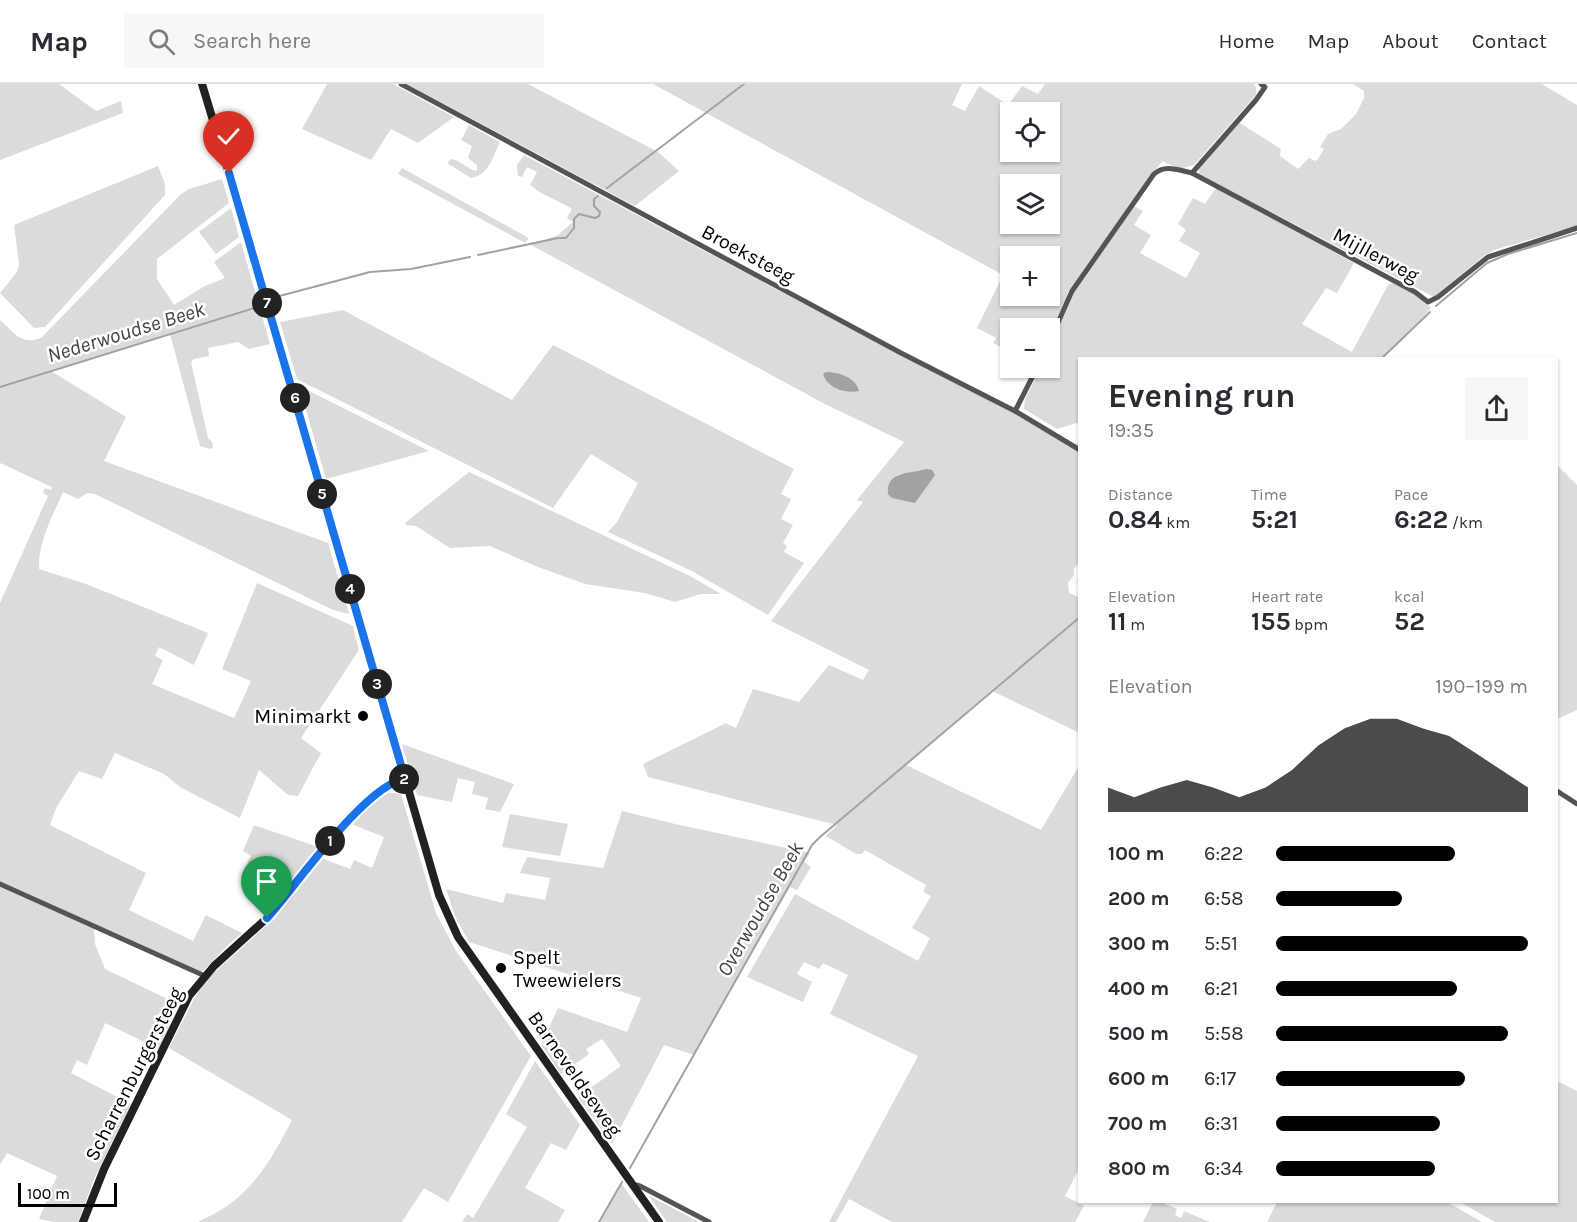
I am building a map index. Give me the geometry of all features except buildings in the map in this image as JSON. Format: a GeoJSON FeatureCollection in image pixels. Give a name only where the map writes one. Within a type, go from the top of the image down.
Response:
{"type":"FeatureCollection","features":[{"type":"Feature","properties":{"kind":"main road","name":"Barneveldseweg"},"geometry":{"type":"LineString","coordinates":[[202,84],[439,895],[459,937],[659,1222]]}},
{"type":"Feature","properties":{"kind":"main road","name":"Scharrenburgersteeg"},"geometry":{"type":"LineString","coordinates":[[83,1222],[104,1169],[189,996],[233,947],[267,918],[340,829],[385,787],[405,779]]}},
{"type":"Feature","properties":{"kind":"street","name":"Broeksteeg"},"geometry":{"type":"LineString","coordinates":[[401,84],[901,353],[1015,411],[1078,449]]}},
{"type":"Feature","properties":{"kind":"street"},"geometry":{"type":"LineString","coordinates":[[1192,173],[1256,100],[1264,85]]}},
{"type":"Feature","properties":{"kind":"street","name":"Mijllerweg"},"geometry":{"type":"LineString","coordinates":[[1060,318],[1072,291],[1154,174],[1160,169],[1167,168],[1192,173],[1415,292],[1428,302],[1438,297],[1488,257],[1577,228]]}},
{"type":"Feature","properties":{"kind":"street"},"geometry":{"type":"LineString","coordinates":[[1015,411],[1032,378]]}},
{"type":"Feature","properties":{"kind":"street"},"geometry":{"type":"LineString","coordinates":[[1558,792],[1577,804]]}},
{"type":"Feature","properties":{"kind":"street","name":"Scharrenburgersteeg"},"geometry":{"type":"LineString","coordinates":[[0,884],[205,976]]}},
{"type":"Feature","properties":{"kind":"street"},"geometry":{"type":"LineString","coordinates":[[632,1184],[708,1222]]}},
{"type":"Feature","properties":{"kind":"shaded area"},"geometry":{"type":"Polygon","coordinates":[[[0,84],[59,84],[96,111],[121,101],[123,113],[0,160],[0,84]]]}},
{"type":"Feature","properties":{"kind":"shaded area"},"geometry":{"type":"Polygon","coordinates":[[[327,84],[393,84],[454,117],[418,143],[391,129],[371,160],[302,129],[327,84]]]}},
{"type":"Feature","properties":{"kind":"shaded area"},"geometry":{"type":"Polygon","coordinates":[[[407,84],[528,84],[658,152],[679,171],[635,206],[407,84]]]}},
{"type":"Feature","properties":{"kind":"shaded area"},"geometry":{"type":"Polygon","coordinates":[[[653,84],[962,84],[952,105],[965,111],[979,86],[1003,102],[1000,102],[1000,162],[1060,162],[1060,102],[1010,102],[1022,86],[1038,94],[1045,84],[1254,84],[1256,95],[1194,165],[1179,169],[1163,161],[1155,170],[1068,292],[1059,318],[1000,318],[1000,346],[993,343],[996,338],[977,328],[1000,281],[1000,306],[1060,306],[1060,246],[1000,246],[1000,273],[653,84]]]}},
{"type":"Feature","properties":{"kind":"shaded area"},"geometry":{"type":"Polygon","coordinates":[[[1353,84],[1542,84],[1577,105],[1577,226],[1497,249],[1485,255],[1434,297],[1199,174],[1199,169],[1238,122],[1281,149],[1280,156],[1298,169],[1309,158],[1315,161],[1324,149],[1320,147],[1328,134],[1341,129],[1356,114],[1364,98],[1364,91],[1353,84]]]}},
{"type":"Feature","properties":{"kind":"shaded area"},"geometry":{"type":"Polygon","coordinates":[[[469,125],[500,142],[486,169],[471,178],[447,163],[451,159],[455,160],[477,171],[477,165],[468,158],[472,146],[461,140],[469,125]]]}},
{"type":"Feature","properties":{"kind":"shaded area"},"geometry":{"type":"Polygon","coordinates":[[[524,155],[827,316],[983,395],[1078,450],[1078,564],[1068,583],[1069,593],[1078,597],[1078,732],[992,691],[906,765],[1041,830],[1078,767],[1078,1171],[1065,1196],[1084,1206],[1075,1222],[892,1222],[849,1199],[836,1222],[829,1222],[918,1056],[830,1014],[848,975],[823,963],[819,969],[804,962],[797,974],[812,982],[803,1002],[747,977],[795,894],[918,961],[930,938],[912,928],[931,896],[923,892],[926,885],[865,850],[862,854],[856,854],[826,836],[837,825],[648,777],[643,764],[726,723],[736,728],[753,689],[799,702],[829,665],[863,680],[869,670],[771,621],[863,502],[857,500],[904,442],[825,404],[531,245],[558,235],[573,222],[567,218],[572,209],[530,185],[537,172],[527,167],[522,177],[518,176],[517,165],[524,155]],[[927,469],[897,475],[915,503],[920,494],[927,469]]]}},
{"type":"Feature","properties":{"kind":"shaded area"},"geometry":{"type":"Polygon","coordinates":[[[158,166],[165,184],[165,195],[45,327],[34,328],[0,293],[17,272],[19,264],[14,225],[158,166]]]}},
{"type":"Feature","properties":{"kind":"shaded area"},"geometry":{"type":"Polygon","coordinates":[[[402,168],[529,238],[525,243],[398,174],[402,168]]]}},
{"type":"Feature","properties":{"kind":"shaded area"},"geometry":{"type":"Polygon","coordinates":[[[222,179],[229,203],[157,259],[157,279],[174,305],[205,286],[225,278],[214,262],[241,242],[270,344],[249,349],[238,342],[208,348],[209,356],[194,359],[191,362],[208,438],[213,448],[200,446],[170,334],[51,371],[126,417],[104,461],[328,543],[349,614],[333,610],[95,494],[87,493],[78,499],[63,492],[43,539],[39,559],[39,569],[86,584],[208,633],[194,665],[159,647],[155,656],[163,660],[152,684],[234,718],[251,681],[222,669],[257,583],[353,626],[359,650],[301,738],[321,753],[298,796],[288,795],[259,770],[240,818],[180,787],[164,774],[115,753],[102,779],[79,771],[56,808],[50,825],[146,873],[129,910],[193,941],[206,915],[242,933],[202,972],[0,883],[0,603],[48,496],[43,493],[45,488],[51,490],[52,487],[0,463],[0,320],[23,339],[41,338],[181,194],[189,189],[222,179]]]}},
{"type":"Feature","properties":{"kind":"shaded area"},"geometry":{"type":"Polygon","coordinates":[[[1216,188],[1354,263],[1337,293],[1326,288],[1302,324],[1352,352],[1388,285],[1393,283],[1413,293],[1431,308],[1402,341],[1383,357],[1078,357],[1078,423],[1057,429],[1024,409],[1025,399],[1036,378],[1060,378],[1060,326],[1076,288],[1134,206],[1143,211],[1134,225],[1151,235],[1140,253],[1186,278],[1200,253],[1179,241],[1186,230],[1178,224],[1193,198],[1205,204],[1216,188]]]}},
{"type":"Feature","properties":{"kind":"shaded area"},"geometry":{"type":"Polygon","coordinates":[[[231,208],[239,237],[216,254],[199,232],[231,208]]]}},
{"type":"Feature","properties":{"kind":"shaded area"},"geometry":{"type":"Polygon","coordinates":[[[343,310],[512,400],[553,345],[794,469],[781,494],[791,499],[781,519],[793,525],[783,543],[787,546],[784,552],[804,563],[768,615],[690,570],[608,532],[617,522],[638,483],[591,454],[553,508],[297,379],[280,322],[343,310]]]}},
{"type":"Feature","properties":{"kind":"shaded area"},"geometry":{"type":"Polygon","coordinates":[[[826,372],[851,379],[859,391],[837,389],[825,379],[823,374],[826,372]]]}},
{"type":"Feature","properties":{"kind":"shaded area"},"geometry":{"type":"Polygon","coordinates":[[[299,386],[429,451],[326,479],[299,386]]]}},
{"type":"Feature","properties":{"kind":"shaded area"},"geometry":{"type":"Polygon","coordinates":[[[1558,466],[1577,485],[1577,710],[1558,719],[1558,466]]]}},
{"type":"Feature","properties":{"kind":"shaded area"},"geometry":{"type":"Polygon","coordinates":[[[926,469],[932,470],[935,475],[915,503],[892,498],[888,494],[888,487],[895,477],[926,469]]]}},
{"type":"Feature","properties":{"kind":"shaded area"},"geometry":{"type":"Polygon","coordinates":[[[469,472],[690,576],[721,594],[701,594],[675,602],[645,593],[585,584],[490,546],[450,548],[416,526],[405,525],[469,472]]]}},
{"type":"Feature","properties":{"kind":"shaded area"},"geometry":{"type":"Polygon","coordinates":[[[402,744],[514,784],[500,812],[485,809],[488,798],[472,794],[475,782],[458,778],[452,802],[417,795],[402,744]]]}},
{"type":"Feature","properties":{"kind":"shaded area"},"geometry":{"type":"Polygon","coordinates":[[[385,792],[401,794],[436,913],[456,951],[531,1056],[448,1202],[424,1188],[402,1222],[198,1222],[227,1206],[248,1188],[272,1156],[292,1120],[169,1048],[196,995],[208,978],[276,917],[321,858],[350,869],[354,860],[372,868],[384,837],[351,824],[385,792]]]}},
{"type":"Feature","properties":{"kind":"shaded area"},"geometry":{"type":"Polygon","coordinates":[[[622,811],[810,853],[804,862],[811,867],[797,890],[790,887],[694,1055],[664,1045],[612,1144],[578,1097],[621,1066],[602,1039],[586,1049],[589,1054],[561,1074],[541,1045],[558,1008],[627,1032],[641,998],[469,942],[455,916],[446,889],[503,903],[506,893],[545,900],[550,878],[520,873],[527,857],[603,868],[622,811]]]}},
{"type":"Feature","properties":{"kind":"shaded area"},"geometry":{"type":"Polygon","coordinates":[[[510,814],[568,824],[560,856],[502,847],[510,814]]]}},
{"type":"Feature","properties":{"kind":"shaded area"},"geometry":{"type":"Polygon","coordinates":[[[254,825],[318,847],[284,893],[266,912],[245,893],[252,880],[242,874],[251,856],[243,851],[254,825]]]}},
{"type":"Feature","properties":{"kind":"shaded area"},"geometry":{"type":"Polygon","coordinates":[[[0,887],[94,929],[95,944],[105,969],[178,1004],[159,1049],[105,1023],[87,1065],[77,1060],[71,1073],[131,1104],[94,1179],[78,1222],[54,1222],[39,1219],[57,1176],[7,1153],[0,1165],[0,887]]]}},
{"type":"Feature","properties":{"kind":"shaded area"},"geometry":{"type":"Polygon","coordinates":[[[535,1061],[580,1125],[566,1150],[551,1143],[525,1188],[565,1210],[558,1222],[462,1222],[467,1214],[473,1218],[527,1127],[506,1114],[535,1061]]]}},
{"type":"Feature","properties":{"kind":"shaded area"},"geometry":{"type":"Polygon","coordinates":[[[1558,1082],[1577,1091],[1577,1222],[1495,1222],[1462,1203],[1558,1203],[1558,1082]]]}},
{"type":"Feature","properties":{"kind":"shaded area"},"geometry":{"type":"Polygon","coordinates":[[[621,1183],[649,1222],[599,1222],[621,1183]]]}},
{"type":"Feature","properties":{"kind":"shaded area"},"geometry":{"type":"Polygon","coordinates":[[[648,1195],[699,1222],[667,1222],[648,1195]]]}},
{"type":"Feature","properties":{"kind":"shaded area"},"geometry":{"type":"Polygon","coordinates":[[[1152,1203],[1163,1203],[1177,1209],[1175,1215],[1181,1218],[1184,1211],[1210,1222],[1143,1222],[1152,1203]]]}},
{"type":"Feature","properties":{"kind":"shaded area"},"geometry":{"type":"Polygon","coordinates":[[[1276,1203],[1449,1203],[1482,1222],[1267,1222],[1276,1203]]]}},
{"type":"Feature","properties":{"kind":"waterway","name":"Nederwoudse Beek"},"geometry":{"type":"LineString","coordinates":[[607,188],[744,84]]}},
{"type":"Feature","properties":{"kind":"waterway","name":"Nederwoudse Beek"},"geometry":{"type":"LineString","coordinates":[[478,255],[566,238],[574,228],[574,219],[579,214],[595,218],[599,216],[600,212],[594,206],[594,199],[598,196]]}},
{"type":"Feature","properties":{"kind":"waterway","name":"Overwoudse Beek"},"geometry":{"type":"LineString","coordinates":[[1436,306],[1487,263],[1508,254],[1577,233]]}},
{"type":"Feature","properties":{"kind":"waterway","name":"Nederwoudse Beek"},"geometry":{"type":"LineString","coordinates":[[272,298],[370,272],[411,269],[470,257]]}},
{"type":"Feature","properties":{"kind":"waterway","name":"Nederwoudse Beek"},"geometry":{"type":"LineString","coordinates":[[0,387],[261,306]]}},
{"type":"Feature","properties":{"kind":"waterway","name":"Overwoudse Beek"},"geometry":{"type":"LineString","coordinates":[[1383,357],[1430,312]]}},
{"type":"Feature","properties":{"kind":"waterway","name":"Overwoudse Beek"},"geometry":{"type":"LineString","coordinates":[[630,1168],[812,845],[1078,619]]}},
{"type":"Feature","properties":{"kind":"waterway","name":"Overwoudse Beek"},"geometry":{"type":"LineString","coordinates":[[599,1222],[622,1182]]}},
{"type":"Feature","properties":{"kind":"place","name":"Minimarkt"},"geometry":{"type":"Point","coordinates":[363,716]}},
{"type":"Feature","properties":{"kind":"place","name":"Spelt Tweewielers"},"geometry":{"type":"Point","coordinates":[501,968]}},
{"type":"Feature","properties":{"kind":"route"},"geometry":{"type":"LineString","coordinates":[[229,173],[405,779],[385,787],[340,829],[267,918]]}}]}
